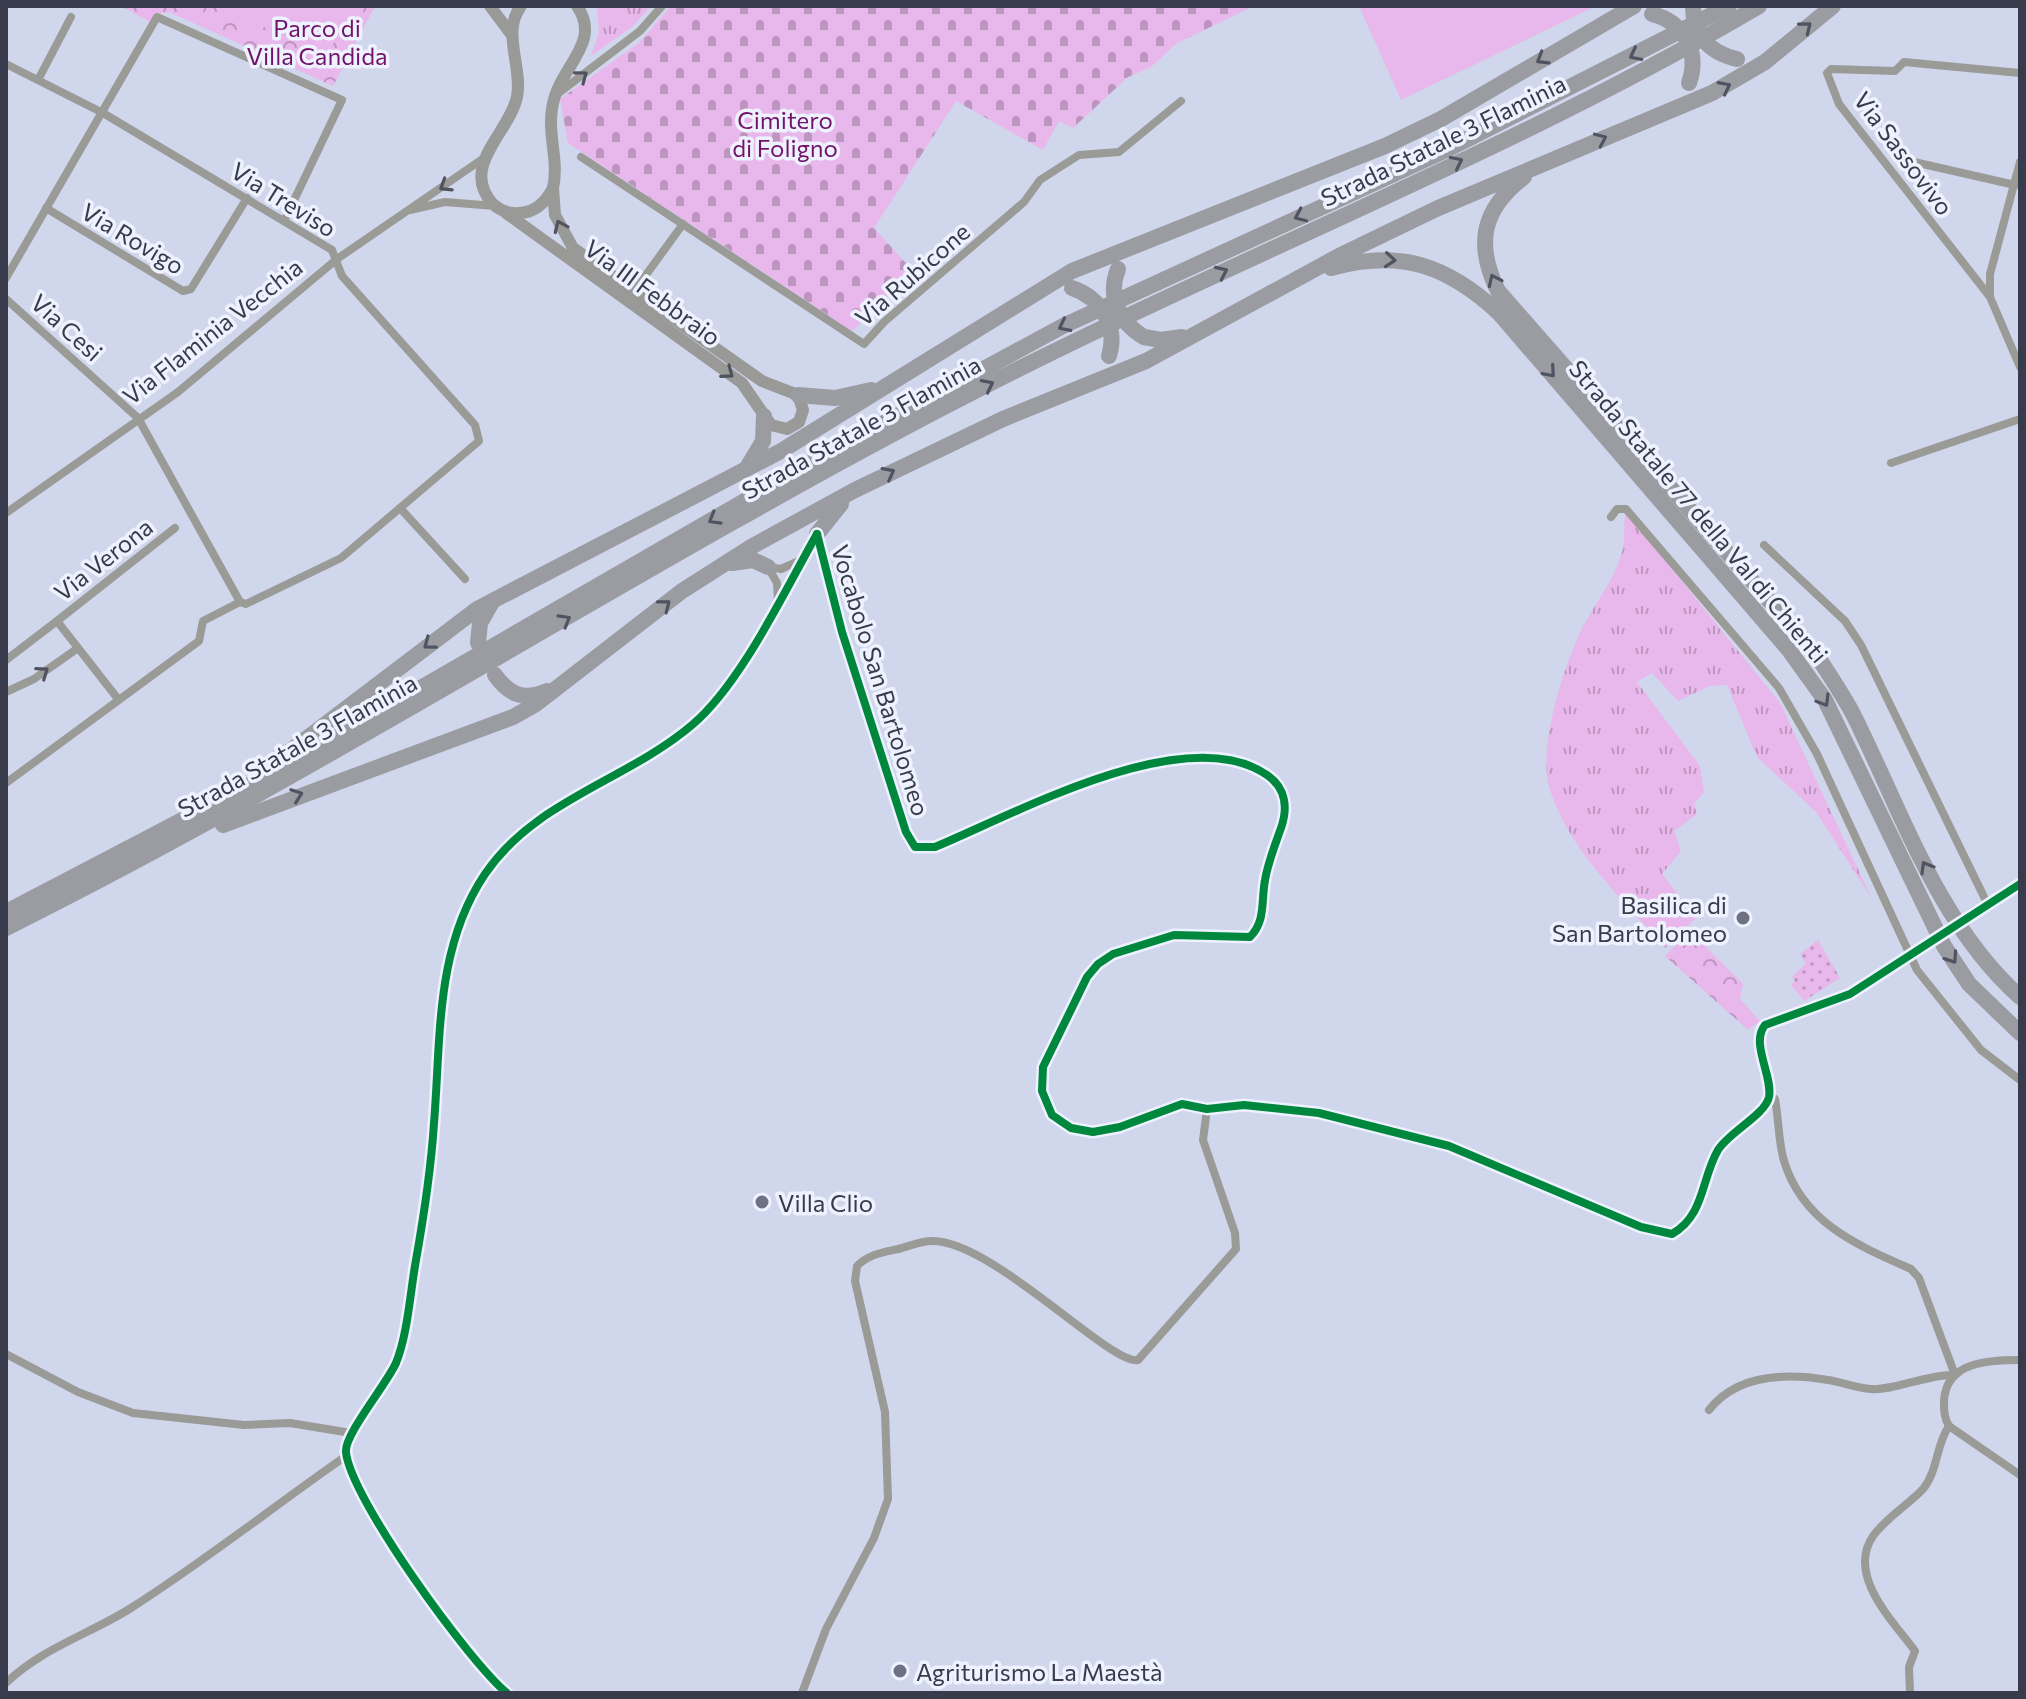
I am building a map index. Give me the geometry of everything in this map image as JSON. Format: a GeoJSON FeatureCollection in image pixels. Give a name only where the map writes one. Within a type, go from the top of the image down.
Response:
{"type":"FeatureCollection","features":[{"type":"Feature","properties":{"kind":"highway"},"geometry":{"type":"LineString","coordinates":[[94,876],[141,835],[290,751],[431,641],[494,601],[743,471],[895,381],[1049,284],[1136,243],[1385,146],[1441,119],[1634,6]]}},
{"type":"Feature","properties":{"kind":"highway"},"geometry":{"type":"LineString","coordinates":[[1693,6],[1694,20],[1704,42],[1720,54],[1737,59],[1759,59],[1780,48]]}},
{"type":"Feature","properties":{"kind":"highway","name":"Strada Statale 3 Flaminia"},"geometry":{"type":"LineString","coordinates":[[6,928],[814,461],[1063,326],[1446,150],[1729,6]]}},
{"type":"Feature","properties":{"kind":"highway","name":"Strada Statale 3 Flaminia"},"geometry":{"type":"LineString","coordinates":[[6,912],[94,876],[332,755],[823,472],[947,405],[1072,342],[1455,164],[1759,6]]}},
{"type":"Feature","properties":{"kind":"highway"},"geometry":{"type":"LineString","coordinates":[[94,876],[270,805],[513,717],[712,571],[855,490],[1003,419],[1146,361],[1339,256],[1436,209],[1730,84],[1833,6]]}},
{"type":"Feature","properties":{"kind":"highway"},"geometry":{"type":"LineString","coordinates":[[1609,20],[1652,14],[1671,21],[1687,39],[1694,63],[1689,83],[1677,102],[1663,112]]}},
{"type":"Feature","properties":{"kind":"highway","name":"Strada Statale 77 della Val di Chienti"},"geometry":{"type":"LineString","coordinates":[[1538,167],[1508,189],[1492,208],[1485,238],[1489,272],[1498,291],[1816,654],[1851,710],[1911,840],[1967,937],[2020,997]]}},
{"type":"Feature","properties":{"kind":"highway"},"geometry":{"type":"LineString","coordinates":[[1136,243],[1118,269],[1114,285],[1116,304],[1125,322],[1144,337],[1172,340],[1191,334]]}},
{"type":"Feature","properties":{"kind":"highway","name":"Strada Statale 77 della Val di Chienti"},"geometry":{"type":"LineString","coordinates":[[1314,272],[1365,258],[1396,259],[1437,269],[1473,289],[1499,313],[1789,650],[1825,700],[1944,946],[1969,984],[2020,1033]]}},
{"type":"Feature","properties":{"kind":"highway"},"geometry":{"type":"LineString","coordinates":[[1049,284],[1072,288],[1092,298],[1108,319],[1112,335],[1109,356],[1094,382]]}},
{"type":"Feature","properties":{"kind":"highway"},"geometry":{"type":"LineString","coordinates":[[798,395],[849,397],[895,381]]}},
{"type":"Feature","properties":{"kind":"highway"},"geometry":{"type":"LineString","coordinates":[[743,471],[760,448],[764,416]]}},
{"type":"Feature","properties":{"kind":"highway"},"geometry":{"type":"LineString","coordinates":[[817,534],[829,515],[855,490]]}},
{"type":"Feature","properties":{"kind":"highway"},"geometry":{"type":"LineString","coordinates":[[712,571],[749,560],[768,567]]}},
{"type":"Feature","properties":{"kind":"highway"},"geometry":{"type":"LineString","coordinates":[[478,643],[480,623],[494,601]]}},
{"type":"Feature","properties":{"kind":"highway"},"geometry":{"type":"LineString","coordinates":[[495,675],[508,691],[524,697],[559,686]]}},
{"type":"Feature","properties":{"kind":"main road"},"geometry":{"type":"LineString","coordinates":[[490,6],[511,34]]}},
{"type":"Feature","properties":{"kind":"main road"},"geometry":{"type":"LineString","coordinates":[[511,34],[514,17],[521,6]]}},
{"type":"Feature","properties":{"kind":"main road"},"geometry":{"type":"LineString","coordinates":[[582,9],[585,40],[555,96],[549,132],[555,215],[569,243],[762,381],[798,395],[803,413],[795,426],[776,428],[764,416]]}},
{"type":"Feature","properties":{"kind":"main road","name":"Via Flaminia Vecchia"},"geometry":{"type":"LineString","coordinates":[[484,158],[510,119],[517,96],[519,75],[511,34]]}},
{"type":"Feature","properties":{"kind":"main road"},"geometry":{"type":"LineString","coordinates":[[484,158],[481,180],[500,209]]}},
{"type":"Feature","properties":{"kind":"main road","name":"Via Flaminia Vecchia"},"geometry":{"type":"LineString","coordinates":[[500,209],[532,210],[553,188]]}},
{"type":"Feature","properties":{"kind":"main road","name":"Via III Febbraio"},"geometry":{"type":"LineString","coordinates":[[500,209],[742,383],[754,396],[764,416]]}},
{"type":"Feature","properties":{"kind":"street"},"geometry":{"type":"LineString","coordinates":[[555,96],[640,31],[662,6]]}},
{"type":"Feature","properties":{"kind":"street"},"geometry":{"type":"LineString","coordinates":[[38,80],[71,17]]}},
{"type":"Feature","properties":{"kind":"street"},"geometry":{"type":"LineString","coordinates":[[6,278],[157,17],[342,100],[285,219]]}},
{"type":"Feature","properties":{"kind":"street","name":"Via Sassovivo"},"geometry":{"type":"LineString","coordinates":[[2020,73],[1904,62],[1895,71],[1831,69],[1827,73],[1839,104],[1990,297],[2020,367]]}},
{"type":"Feature","properties":{"kind":"street","name":"Via Treviso"},"geometry":{"type":"LineString","coordinates":[[6,64],[103,113],[285,219],[332,250],[342,276],[479,433],[479,441],[341,558],[246,604],[240,602]]}},
{"type":"Feature","properties":{"kind":"street","name":"Via Rubicone"},"geometry":{"type":"LineString","coordinates":[[581,157],[864,344],[884,322],[1024,202],[1040,180],[1079,155],[1119,152],[1181,101]]}},
{"type":"Feature","properties":{"kind":"street","name":"Via Flaminia Vecchia"},"geometry":{"type":"LineString","coordinates":[[6,513],[178,392],[337,259],[484,158]]}},
{"type":"Feature","properties":{"kind":"street","name":"Via Sassovivo"},"geometry":{"type":"LineString","coordinates":[[1914,162],[2015,185]]}},
{"type":"Feature","properties":{"kind":"street","name":"Via Sassovivo"},"geometry":{"type":"LineString","coordinates":[[1990,297],[1990,274],[2020,162]]}},
{"type":"Feature","properties":{"kind":"street","name":"Via Rovigo"},"geometry":{"type":"LineString","coordinates":[[46,208],[183,291],[191,289],[247,198]]}},
{"type":"Feature","properties":{"kind":"street","name":"Via Flaminia Vecchia"},"geometry":{"type":"LineString","coordinates":[[405,211],[445,202],[500,209]]}},
{"type":"Feature","properties":{"kind":"street"},"geometry":{"type":"LineString","coordinates":[[635,290],[683,224]]}},
{"type":"Feature","properties":{"kind":"street","name":"Via Cesi"},"geometry":{"type":"LineString","coordinates":[[6,299],[138,418]]}},
{"type":"Feature","properties":{"kind":"street"},"geometry":{"type":"LineString","coordinates":[[6,783],[199,641],[203,621],[240,602],[138,418]]}},
{"type":"Feature","properties":{"kind":"street"},"geometry":{"type":"LineString","coordinates":[[1891,463],[2020,419]]}},
{"type":"Feature","properties":{"kind":"street"},"geometry":{"type":"LineString","coordinates":[[400,508],[465,579]]}},
{"type":"Feature","properties":{"kind":"street"},"geometry":{"type":"LineString","coordinates":[[1611,517],[1617,509],[1626,509],[1779,688],[1817,754],[1909,955],[1946,1009],[1981,1050],[2020,1080]]}},
{"type":"Feature","properties":{"kind":"street","name":"Via Verona"},"geometry":{"type":"LineString","coordinates":[[6,660],[175,528]]}},
{"type":"Feature","properties":{"kind":"street"},"geometry":{"type":"LineString","coordinates":[[507,1693],[487,1674],[410,1573],[371,1509],[346,1456],[351,1433],[372,1406],[397,1361],[430,1170],[441,1002],[451,951],[474,892],[497,858],[530,825],[694,724],[718,696],[778,606],[817,534]]}},
{"type":"Feature","properties":{"kind":"street","name":"Vocabolo San Bartolomeo"},"geometry":{"type":"LineString","coordinates":[[817,534],[842,632],[906,832],[915,847],[921,850],[935,847],[1114,772],[1149,764],[1205,756],[1223,757],[1242,762],[1275,782],[1283,793],[1285,817],[1269,860],[1257,930],[1250,937],[1174,935],[1113,954],[1087,977],[1043,1067],[1042,1091],[1048,1109],[1057,1120],[1077,1130],[1114,1129],[1176,1105],[1207,1109],[1244,1105],[1319,1113],[1449,1146],[1641,1227],[1672,1234],[1692,1217],[1717,1151],[1765,1106],[1770,1096]]}},
{"type":"Feature","properties":{"kind":"street"},"geometry":{"type":"LineString","coordinates":[[1764,545],[1845,621],[1861,645],[1987,903]]}},
{"type":"Feature","properties":{"kind":"street"},"geometry":{"type":"LineString","coordinates":[[778,606],[777,583],[768,567],[787,567],[804,558]]}},
{"type":"Feature","properties":{"kind":"street","name":"Via Verona"},"geometry":{"type":"LineString","coordinates":[[57,621],[118,699]]}},
{"type":"Feature","properties":{"kind":"street"},"geometry":{"type":"LineString","coordinates":[[6,692],[78,648]]}},
{"type":"Feature","properties":{"kind":"street"},"geometry":{"type":"LineString","coordinates":[[6,680],[17,688]]}},
{"type":"Feature","properties":{"kind":"street"},"geometry":{"type":"LineString","coordinates":[[1972,912],[2020,884]]}},
{"type":"Feature","properties":{"kind":"street"},"geometry":{"type":"LineString","coordinates":[[1927,942],[1850,994],[1765,1025],[1760,1035],[1770,1096],[1775,1099],[1784,1161],[1794,1185],[1832,1230],[1911,1269],[1919,1278],[1955,1375]]}},
{"type":"Feature","properties":{"kind":"street"},"geometry":{"type":"LineString","coordinates":[[802,1693],[826,1629],[874,1538],[888,1499],[885,1412],[855,1281],[857,1266],[882,1252],[926,1241],[942,1242],[1035,1290],[1120,1357],[1138,1360],[1236,1249],[1235,1233],[1203,1140],[1207,1109]]}},
{"type":"Feature","properties":{"kind":"street"},"geometry":{"type":"LineString","coordinates":[[6,1354],[78,1392],[133,1413],[244,1425],[290,1423],[351,1433]]}},
{"type":"Feature","properties":{"kind":"street"},"geometry":{"type":"LineString","coordinates":[[2020,1360],[1989,1360],[1955,1375],[1948,1383],[1944,1398],[1945,1419],[1949,1426],[2020,1475]]}},
{"type":"Feature","properties":{"kind":"street"},"geometry":{"type":"LineString","coordinates":[[1709,1410],[1718,1398],[1762,1377],[1827,1379],[1873,1390],[1941,1374],[1955,1375]]}},
{"type":"Feature","properties":{"kind":"street"},"geometry":{"type":"LineString","coordinates":[[1910,1693],[1909,1667],[1915,1651],[1885,1615],[1870,1582],[1865,1559],[1877,1532],[1924,1488],[1942,1436],[1949,1426]]}},
{"type":"Feature","properties":{"kind":"street"},"geometry":{"type":"LineString","coordinates":[[6,1683],[25,1664],[112,1620],[176,1579],[346,1456]]}},
{"type":"Feature","properties":{"kind":"green space","name":"Parco di Villa Candida"},"geometry":{"type":"Polygon","coordinates":[[[121,6],[375,6],[333,86],[169,12],[157,14],[150,22],[121,6]]]}},
{"type":"Feature","properties":{"kind":"green space"},"geometry":{"type":"Polygon","coordinates":[[[239,6],[352,7],[326,58],[236,13],[239,6]]]}},
{"type":"Feature","properties":{"kind":"green space"},"geometry":{"type":"Polygon","coordinates":[[[597,6],[651,6],[633,26],[591,56],[599,32],[597,6]]]}},
{"type":"Feature","properties":{"kind":"green space","name":"Cimitero di Foligno"},"geometry":{"type":"Polygon","coordinates":[[[671,6],[1254,6],[1177,43],[1151,67],[1128,77],[1073,128],[1059,121],[1043,150],[956,101],[874,228],[914,272],[852,331],[568,143],[560,99],[639,43],[671,6]]]}},
{"type":"Feature","properties":{"kind":"green space"},"geometry":{"type":"Polygon","coordinates":[[[1359,6],[1596,6],[1401,100],[1359,6]]]}},
{"type":"Feature","properties":{"kind":"green space"},"geometry":{"type":"Polygon","coordinates":[[[1625,511],[1780,703],[1872,899],[1816,812],[1757,757],[1727,685],[1710,686],[1678,701],[1652,673],[1637,682],[1700,766],[1704,792],[1694,804],[1697,814],[1674,831],[1681,851],[1662,874],[1696,918],[1665,948],[1584,855],[1559,813],[1550,790],[1547,773],[1549,733],[1572,651],[1620,560],[1625,511]]]}},
{"type":"Feature","properties":{"kind":"green space"},"geometry":{"type":"Polygon","coordinates":[[[1690,931],[1743,984],[1740,999],[1760,1021],[1748,1030],[1665,956],[1690,931]]]}},
{"type":"Feature","properties":{"kind":"green space"},"geometry":{"type":"Polygon","coordinates":[[[1818,940],[1840,978],[1804,1001],[1791,985],[1795,981],[1792,977],[1806,963],[1800,954],[1818,940]]]}},
{"type":"Feature","properties":{"kind":"tunnel"},"geometry":{"type":"LineString","coordinates":[[1927,942],[1972,912]]}},
{"type":"Feature","properties":{"kind":"cycle path"},"geometry":{"type":"LineString","coordinates":[[817,534],[842,632],[906,832],[915,847],[935,847],[1054,795],[1147,764],[1192,758],[1233,761],[1267,775],[1282,792],[1285,806],[1283,821],[1266,873],[1261,917],[1250,937],[1174,935],[1113,954],[1098,964],[1087,977],[1043,1067],[1042,1091],[1052,1115],[1071,1128],[1093,1132],[1120,1127],[1182,1104],[1207,1109],[1244,1105],[1319,1113],[1449,1146],[1641,1227],[1672,1234],[1683,1226],[1697,1207],[1712,1161],[1723,1143],[1766,1104],[1769,1089],[1760,1041],[1765,1025],[1850,994],[2020,884]]}},
{"type":"Feature","properties":{"kind":"cycle path"},"geometry":{"type":"LineString","coordinates":[[507,1693],[441,1616],[389,1541],[353,1474],[346,1452],[358,1422],[396,1363],[403,1339],[429,1175],[443,994],[457,932],[485,874],[529,827],[639,762],[692,725],[710,707],[745,661],[817,534]]}},
{"type":"Feature","properties":{"kind":"place","name":"Basilica di San Bartolomeo"},"geometry":{"type":"Point","coordinates":[1743,918]}},
{"type":"Feature","properties":{"kind":"place","name":"Villa Clio"},"geometry":{"type":"Point","coordinates":[762,1202]}},
{"type":"Feature","properties":{"kind":"place","name":"Agriturismo La Maestà"},"geometry":{"type":"Point","coordinates":[900,1671]}}]}
